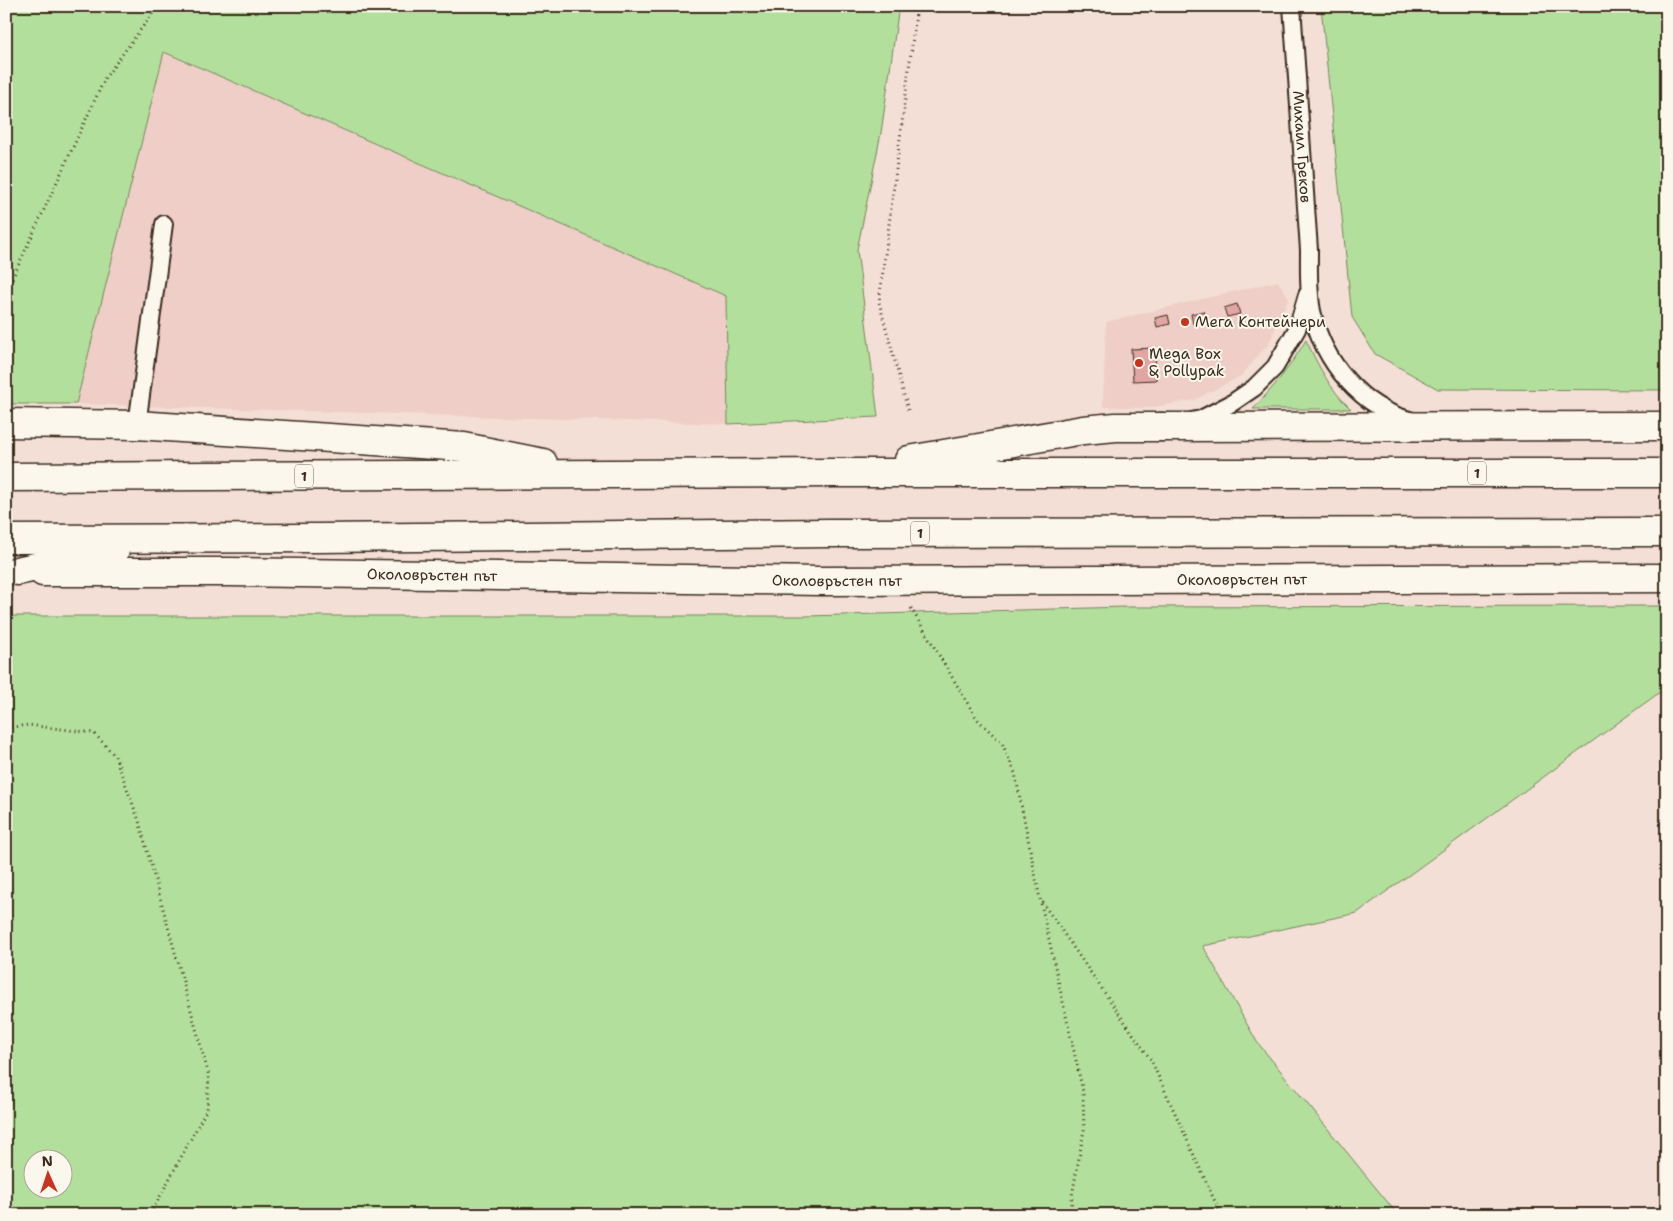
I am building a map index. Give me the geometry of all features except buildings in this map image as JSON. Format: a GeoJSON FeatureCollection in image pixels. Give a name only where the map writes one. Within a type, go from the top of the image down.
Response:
{"type":"FeatureCollection","features":[{"type":"Feature","properties":{"kind":"main road"},"geometry":{"type":"LineString","coordinates":[[6,423],[137,424],[464,447],[601,474]]}},
{"type":"Feature","properties":{"kind":"main road"},"geometry":{"type":"LineString","coordinates":[[834,473],[1083,430],[1116,427],[1667,426]]}},
{"type":"Feature","properties":{"kind":"main road","name":"1"},"geometry":{"type":"LineString","coordinates":[[6,477],[834,473],[1667,473]]}},
{"type":"Feature","properties":{"kind":"main road","name":"1"},"geometry":{"type":"LineString","coordinates":[[6,539],[830,533],[1667,532]]}},
{"type":"Feature","properties":{"kind":"main road"},"geometry":{"type":"LineString","coordinates":[[11,571],[172,538]]}},
{"type":"Feature","properties":{"kind":"main road","name":"Околовръстен път"},"geometry":{"type":"LineString","coordinates":[[11,571],[231,572],[821,581],[1667,578]]}},
{"type":"Feature","properties":{"kind":"lane","name":"Михаил Греков"},"geometry":{"type":"LineString","coordinates":[[1292,6],[1309,250],[1309,288],[1312,311],[1322,344],[1334,364],[1363,396],[1382,409],[1407,419],[1440,427]]}},
{"type":"Feature","properties":{"kind":"lane"},"geometry":{"type":"LineString","coordinates":[[137,424],[164,224]]}},
{"type":"Feature","properties":{"kind":"lane","name":"Михаил Греков"},"geometry":{"type":"LineString","coordinates":[[1161,427],[1201,419],[1232,403],[1254,388],[1275,367],[1297,329],[1309,288]]}},
{"type":"Feature","properties":{"kind":"path"},"geometry":{"type":"LineString","coordinates":[[6,292],[105,78],[158,6]]}},
{"type":"Feature","properties":{"kind":"path"},"geometry":{"type":"LineString","coordinates":[[908,410],[878,302],[918,6]]}},
{"type":"Feature","properties":{"kind":"path"},"geometry":{"type":"LineString","coordinates":[[908,603],[977,718],[1002,743],[1015,773],[1040,899],[1083,1092],[1084,1130],[1072,1196],[1071,1215]]}},
{"type":"Feature","properties":{"kind":"path"},"geometry":{"type":"LineString","coordinates":[[6,728],[28,725],[94,733],[115,756],[139,821],[209,1076],[206,1109],[150,1215]]}},
{"type":"Feature","properties":{"kind":"path"},"geometry":{"type":"LineString","coordinates":[[1040,899],[1151,1060],[1220,1215]]}},
{"type":"Feature","properties":{"kind":"shaded area"},"geometry":{"type":"Polygon","coordinates":[[[163,52],[726,296],[728,424],[76,404],[163,52]]]}},
{"type":"Feature","properties":{"kind":"shaded area"},"geometry":{"type":"Polygon","coordinates":[[[1278,281],[1289,298],[1269,343],[1241,376],[1194,400],[1149,408],[1103,407],[1106,322],[1278,281]]]}},
{"type":"Feature","properties":{"kind":"green space"},"geometry":{"type":"Polygon","coordinates":[[[6,6],[899,6],[881,133],[857,250],[878,417],[728,424],[726,296],[164,52],[76,404],[6,404],[6,6]]]}},
{"type":"Feature","properties":{"kind":"green space"},"geometry":{"type":"Polygon","coordinates":[[[1321,6],[1667,6],[1667,390],[1438,389],[1375,354],[1352,317],[1321,6]]]}},
{"type":"Feature","properties":{"kind":"green space"},"geometry":{"type":"Polygon","coordinates":[[[1306,340],[1331,385],[1351,409],[1253,409],[1268,393],[1306,340]]]}},
{"type":"Feature","properties":{"kind":"green space"},"geometry":{"type":"Polygon","coordinates":[[[1667,606],[1667,687],[1357,913],[1203,946],[1257,1042],[1398,1215],[6,1215],[6,616],[807,616],[1126,607],[1667,606]]]}},
{"type":"Feature","properties":{"kind":"place","name":"Мега Контейнери"},"geometry":{"type":"Point","coordinates":[1185,322]}},
{"type":"Feature","properties":{"kind":"place","name":"Mega Box & Pollypak"},"geometry":{"type":"Point","coordinates":[1139,363]}}]}
